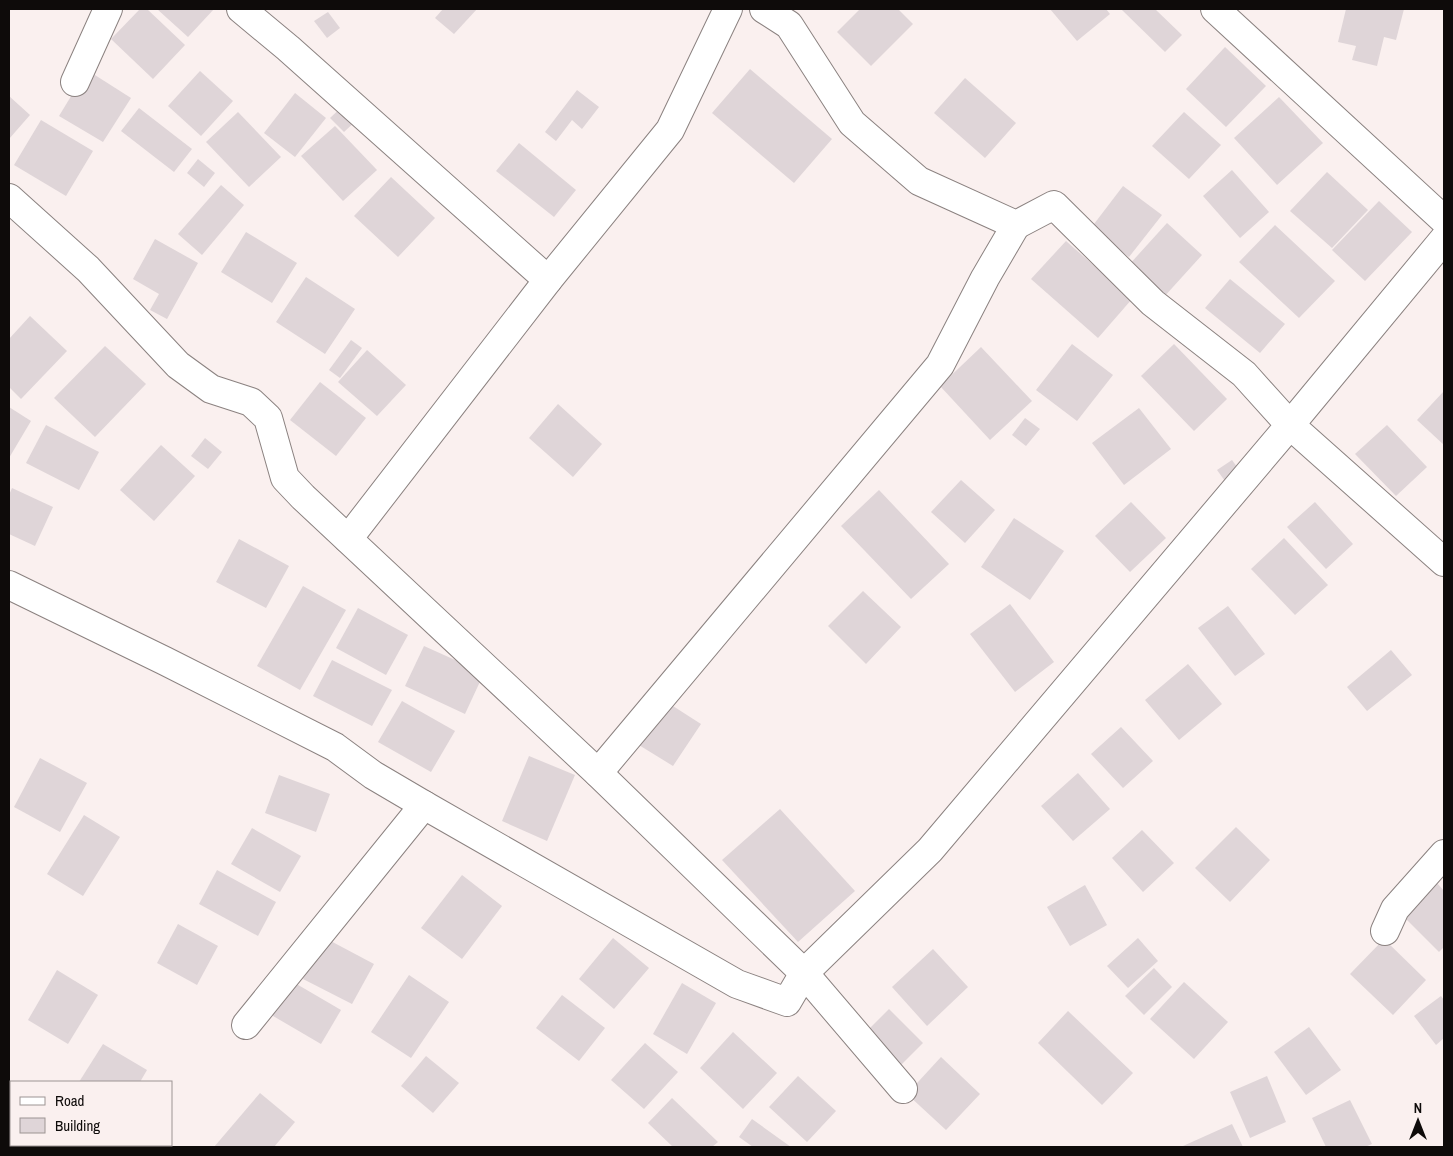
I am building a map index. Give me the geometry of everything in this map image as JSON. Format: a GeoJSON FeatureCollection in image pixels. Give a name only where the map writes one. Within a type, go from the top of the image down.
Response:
{"type":"FeatureCollection","features":[{"type":"Feature","properties":{"kind":"street"},"geometry":{"type":"LineString","coordinates":[[75,82],[108,9]]}},
{"type":"Feature","properties":{"kind":"street"},"geometry":{"type":"LineString","coordinates":[[241,9],[288,48],[548,280]]}},
{"type":"Feature","properties":{"kind":"street"},"geometry":{"type":"LineString","coordinates":[[348,540],[548,280],[670,130],[728,9]]}},
{"type":"Feature","properties":{"kind":"street"},"geometry":{"type":"LineString","coordinates":[[764,9],[789,25],[852,123],[919,181],[1016,225]]}},
{"type":"Feature","properties":{"kind":"street"},"geometry":{"type":"LineString","coordinates":[[1215,9],[1444,220]]}},
{"type":"Feature","properties":{"kind":"street"},"geometry":{"type":"LineString","coordinates":[[9,198],[88,269],[178,365],[211,389],[251,402],[268,418],[285,478],[348,540],[598,773],[804,973],[902,1089]]}},
{"type":"Feature","properties":{"kind":"street"},"geometry":{"type":"LineString","coordinates":[[598,773],[940,365],[985,278],[1016,225],[1054,205],[1153,303],[1244,374],[1290,425],[1444,562]]}},
{"type":"Feature","properties":{"kind":"street"},"geometry":{"type":"LineString","coordinates":[[9,586],[335,747],[373,775],[737,984],[787,1002],[804,973],[930,850],[1290,425],[1444,239]]}},
{"type":"Feature","properties":{"kind":"street"},"geometry":{"type":"LineString","coordinates":[[246,1025],[424,805]]}},
{"type":"Feature","properties":{"kind":"street"},"geometry":{"type":"LineString","coordinates":[[1385,931],[1395,908],[1444,854]]}},
{"type":"Feature","properties":{"kind":"building"},"geometry":{"type":"Polygon","coordinates":[[[140,9],[147,9],[185,45],[153,79],[111,39],[140,9]]]}},
{"type":"Feature","properties":{"kind":"building"},"geometry":{"type":"Polygon","coordinates":[[[157,9],[214,9],[188,37],[157,9]]]}},
{"type":"Feature","properties":{"kind":"building"},"geometry":{"type":"Polygon","coordinates":[[[443,9],[477,9],[454,34],[435,18],[443,9]]]}},
{"type":"Feature","properties":{"kind":"building"},"geometry":{"type":"Polygon","coordinates":[[[860,9],[898,9],[913,24],[871,66],[837,32],[860,9]]]}},
{"type":"Feature","properties":{"kind":"building"},"geometry":{"type":"Polygon","coordinates":[[[1050,9],[1106,9],[1110,14],[1077,41],[1050,9]]]}},
{"type":"Feature","properties":{"kind":"building"},"geometry":{"type":"Polygon","coordinates":[[[1121,9],[1155,9],[1182,35],[1165,52],[1121,9]]]}},
{"type":"Feature","properties":{"kind":"building"},"geometry":{"type":"Polygon","coordinates":[[[1346,9],[1404,9],[1396,40],[1384,37],[1377,66],[1352,60],[1356,46],[1338,42],[1346,9]]]}},
{"type":"Feature","properties":{"kind":"building"},"geometry":{"type":"Polygon","coordinates":[[[328,12],[340,28],[327,38],[314,21],[328,12]]]}},
{"type":"Feature","properties":{"kind":"building"},"geometry":{"type":"Polygon","coordinates":[[[1225,47],[1266,86],[1226,127],[1186,89],[1225,47]]]}},
{"type":"Feature","properties":{"kind":"building"},"geometry":{"type":"Polygon","coordinates":[[[750,69],[832,139],[794,183],[712,113],[750,69]]]}},
{"type":"Feature","properties":{"kind":"building"},"geometry":{"type":"Polygon","coordinates":[[[87,70],[131,98],[103,142],[59,116],[87,70]]]}},
{"type":"Feature","properties":{"kind":"building"},"geometry":{"type":"Polygon","coordinates":[[[200,71],[233,101],[201,136],[168,106],[200,71]]]}},
{"type":"Feature","properties":{"kind":"building"},"geometry":{"type":"Polygon","coordinates":[[[965,78],[1016,123],[985,158],[934,113],[965,78]]]}},
{"type":"Feature","properties":{"kind":"building"},"geometry":{"type":"Polygon","coordinates":[[[577,90],[599,107],[582,129],[572,120],[556,141],[545,132],[577,90]]]}},
{"type":"Feature","properties":{"kind":"building"},"geometry":{"type":"Polygon","coordinates":[[[295,93],[326,118],[295,157],[264,133],[295,93]]]}},
{"type":"Feature","properties":{"kind":"building"},"geometry":{"type":"Polygon","coordinates":[[[9,96],[30,115],[9,139],[9,96]]]}},
{"type":"Feature","properties":{"kind":"building"},"geometry":{"type":"Polygon","coordinates":[[[1279,97],[1323,143],[1277,185],[1234,138],[1279,97]]]}},
{"type":"Feature","properties":{"kind":"building"},"geometry":{"type":"Polygon","coordinates":[[[346,103],[359,118],[344,132],[330,118],[346,103]]]}},
{"type":"Feature","properties":{"kind":"building"},"geometry":{"type":"Polygon","coordinates":[[[139,108],[192,149],[174,172],[121,131],[139,108]]]}},
{"type":"Feature","properties":{"kind":"building"},"geometry":{"type":"Polygon","coordinates":[[[238,112],[281,157],[249,187],[206,142],[238,112]]]}},
{"type":"Feature","properties":{"kind":"building"},"geometry":{"type":"Polygon","coordinates":[[[1184,112],[1221,145],[1189,179],[1152,146],[1184,112]]]}},
{"type":"Feature","properties":{"kind":"building"},"geometry":{"type":"Polygon","coordinates":[[[41,120],[93,151],[66,196],[14,165],[41,120]]]}},
{"type":"Feature","properties":{"kind":"building"},"geometry":{"type":"Polygon","coordinates":[[[335,126],[377,170],[343,201],[301,156],[335,126]]]}},
{"type":"Feature","properties":{"kind":"building"},"geometry":{"type":"Polygon","coordinates":[[[519,143],[576,190],[554,217],[496,171],[519,143]]]}},
{"type":"Feature","properties":{"kind":"building"},"geometry":{"type":"Polygon","coordinates":[[[198,159],[215,173],[204,187],[187,173],[198,159]]]}},
{"type":"Feature","properties":{"kind":"building"},"geometry":{"type":"Polygon","coordinates":[[[1232,170],[1269,212],[1240,238],[1203,196],[1232,170]]]}},
{"type":"Feature","properties":{"kind":"building"},"geometry":{"type":"Polygon","coordinates":[[[1327,172],[1368,210],[1332,248],[1290,211],[1327,172]]]}},
{"type":"Feature","properties":{"kind":"building"},"geometry":{"type":"Polygon","coordinates":[[[391,177],[435,218],[398,257],[354,216],[391,177]]]}},
{"type":"Feature","properties":{"kind":"building"},"geometry":{"type":"Polygon","coordinates":[[[221,185],[244,205],[202,255],[178,234],[221,185]]]}},
{"type":"Feature","properties":{"kind":"building"},"geometry":{"type":"Polygon","coordinates":[[[1123,186],[1162,215],[1129,257],[1091,228],[1123,186]]]}},
{"type":"Feature","properties":{"kind":"building"},"geometry":{"type":"Polygon","coordinates":[[[1379,201],[1412,232],[1365,281],[1332,250],[1379,201]]]}},
{"type":"Feature","properties":{"kind":"building"},"geometry":{"type":"Polygon","coordinates":[[[1167,223],[1202,255],[1163,298],[1128,266],[1167,223]]]}},
{"type":"Feature","properties":{"kind":"building"},"geometry":{"type":"Polygon","coordinates":[[[1275,225],[1335,281],[1299,318],[1239,262],[1275,225]]]}},
{"type":"Feature","properties":{"kind":"building"},"geometry":{"type":"Polygon","coordinates":[[[246,232],[297,263],[272,303],[221,272],[246,232]]]}},
{"type":"Feature","properties":{"kind":"building"},"geometry":{"type":"Polygon","coordinates":[[[155,239],[198,263],[167,319],[150,310],[159,294],[133,279],[155,239]]]}},
{"type":"Feature","properties":{"kind":"building"},"geometry":{"type":"Polygon","coordinates":[[[1066,241],[1132,299],[1098,338],[1031,279],[1066,241]]]}},
{"type":"Feature","properties":{"kind":"building"},"geometry":{"type":"Polygon","coordinates":[[[306,277],[355,309],[325,354],[276,322],[306,277]]]}},
{"type":"Feature","properties":{"kind":"building"},"geometry":{"type":"Polygon","coordinates":[[[1230,279],[1285,324],[1260,353],[1205,308],[1230,279]]]}},
{"type":"Feature","properties":{"kind":"building"},"geometry":{"type":"Polygon","coordinates":[[[30,316],[67,351],[21,399],[9,387],[9,339],[30,316]]]}},
{"type":"Feature","properties":{"kind":"building"},"geometry":{"type":"Polygon","coordinates":[[[351,340],[362,348],[340,378],[329,370],[351,340]]]}},
{"type":"Feature","properties":{"kind":"building"},"geometry":{"type":"Polygon","coordinates":[[[1072,344],[1113,375],[1077,421],[1036,390],[1072,344]]]}},
{"type":"Feature","properties":{"kind":"building"},"geometry":{"type":"Polygon","coordinates":[[[1174,344],[1227,399],[1194,431],[1141,376],[1174,344]]]}},
{"type":"Feature","properties":{"kind":"building"},"geometry":{"type":"Polygon","coordinates":[[[105,346],[146,384],[95,437],[54,398],[105,346]]]}},
{"type":"Feature","properties":{"kind":"building"},"geometry":{"type":"Polygon","coordinates":[[[981,347],[1032,401],[990,440],[940,386],[981,347]]]}},
{"type":"Feature","properties":{"kind":"building"},"geometry":{"type":"Polygon","coordinates":[[[367,350],[406,385],[377,416],[338,382],[367,350]]]}},
{"type":"Feature","properties":{"kind":"building"},"geometry":{"type":"Polygon","coordinates":[[[320,382],[366,418],[336,456],[290,420],[320,382]]]}},
{"type":"Feature","properties":{"kind":"building"},"geometry":{"type":"Polygon","coordinates":[[[1444,391],[1444,445],[1417,420],[1444,391]]]}},
{"type":"Feature","properties":{"kind":"building"},"geometry":{"type":"Polygon","coordinates":[[[558,404],[602,444],[573,477],[529,438],[558,404]]]}},
{"type":"Feature","properties":{"kind":"building"},"geometry":{"type":"Polygon","coordinates":[[[9,407],[31,421],[9,458],[9,407]]]}},
{"type":"Feature","properties":{"kind":"building"},"geometry":{"type":"Polygon","coordinates":[[[1139,408],[1171,449],[1124,485],[1092,443],[1139,408]]]}},
{"type":"Feature","properties":{"kind":"building"},"geometry":{"type":"Polygon","coordinates":[[[1025,418],[1040,429],[1026,446],[1012,435],[1025,418]]]}},
{"type":"Feature","properties":{"kind":"building"},"geometry":{"type":"Polygon","coordinates":[[[46,425],[99,452],[79,490],[26,463],[46,425]]]}},
{"type":"Feature","properties":{"kind":"building"},"geometry":{"type":"Polygon","coordinates":[[[1387,425],[1427,467],[1396,496],[1355,454],[1387,425]]]}},
{"type":"Feature","properties":{"kind":"building"},"geometry":{"type":"Polygon","coordinates":[[[205,438],[222,452],[208,469],[191,456],[205,438]]]}},
{"type":"Feature","properties":{"kind":"building"},"geometry":{"type":"Polygon","coordinates":[[[161,445],[195,476],[154,521],[120,490],[161,445]]]}},
{"type":"Feature","properties":{"kind":"building"},"geometry":{"type":"Polygon","coordinates":[[[1232,460],[1245,478],[1230,488],[1217,470],[1232,460]]]}},
{"type":"Feature","properties":{"kind":"building"},"geometry":{"type":"Polygon","coordinates":[[[961,480],[995,510],[965,543],[931,512],[961,480]]]}},
{"type":"Feature","properties":{"kind":"building"},"geometry":{"type":"Polygon","coordinates":[[[12,488],[53,507],[35,546],[9,534],[9,495],[12,488]]]}},
{"type":"Feature","properties":{"kind":"building"},"geometry":{"type":"Polygon","coordinates":[[[879,490],[949,564],[911,599],[841,526],[879,490]]]}},
{"type":"Feature","properties":{"kind":"building"},"geometry":{"type":"Polygon","coordinates":[[[1131,502],[1166,538],[1130,572],[1095,536],[1131,502]]]}},
{"type":"Feature","properties":{"kind":"building"},"geometry":{"type":"Polygon","coordinates":[[[1315,502],[1353,544],[1326,569],[1287,527],[1315,502]]]}},
{"type":"Feature","properties":{"kind":"building"},"geometry":{"type":"Polygon","coordinates":[[[1014,518],[1064,551],[1030,600],[981,567],[1014,518]]]}},
{"type":"Feature","properties":{"kind":"building"},"geometry":{"type":"Polygon","coordinates":[[[1284,538],[1328,585],[1295,615],[1251,569],[1284,538]]]}},
{"type":"Feature","properties":{"kind":"building"},"geometry":{"type":"Polygon","coordinates":[[[239,539],[289,566],[266,608],[216,582],[239,539]]]}},
{"type":"Feature","properties":{"kind":"building"},"geometry":{"type":"Polygon","coordinates":[[[303,586],[346,610],[300,690],[257,666],[303,586]]]}},
{"type":"Feature","properties":{"kind":"building"},"geometry":{"type":"Polygon","coordinates":[[[863,591],[901,627],[866,664],[828,626],[863,591]]]}},
{"type":"Feature","properties":{"kind":"building"},"geometry":{"type":"Polygon","coordinates":[[[1010,604],[1054,662],[1015,692],[970,634],[1010,604]]]}},
{"type":"Feature","properties":{"kind":"building"},"geometry":{"type":"Polygon","coordinates":[[[1228,606],[1265,654],[1235,676],[1198,628],[1228,606]]]}},
{"type":"Feature","properties":{"kind":"building"},"geometry":{"type":"Polygon","coordinates":[[[358,608],[408,635],[386,675],[336,648],[358,608]]]}},
{"type":"Feature","properties":{"kind":"building"},"geometry":{"type":"Polygon","coordinates":[[[424,646],[484,673],[465,714],[405,686],[424,646]]]}},
{"type":"Feature","properties":{"kind":"building"},"geometry":{"type":"Polygon","coordinates":[[[1391,650],[1412,675],[1367,711],[1347,687],[1391,650]]]}},
{"type":"Feature","properties":{"kind":"building"},"geometry":{"type":"Polygon","coordinates":[[[332,660],[392,690],[372,726],[313,696],[332,660]]]}},
{"type":"Feature","properties":{"kind":"building"},"geometry":{"type":"Polygon","coordinates":[[[1188,664],[1222,704],[1179,740],[1145,700],[1188,664]]]}},
{"type":"Feature","properties":{"kind":"building"},"geometry":{"type":"Polygon","coordinates":[[[662,699],[701,724],[673,766],[634,742],[662,699]]]}},
{"type":"Feature","properties":{"kind":"building"},"geometry":{"type":"Polygon","coordinates":[[[402,701],[455,731],[431,772],[378,742],[402,701]]]}},
{"type":"Feature","properties":{"kind":"building"},"geometry":{"type":"Polygon","coordinates":[[[1121,727],[1153,761],[1123,788],[1091,754],[1121,727]]]}},
{"type":"Feature","properties":{"kind":"building"},"geometry":{"type":"Polygon","coordinates":[[[529,756],[575,775],[547,841],[502,821],[529,756]]]}},
{"type":"Feature","properties":{"kind":"building"},"geometry":{"type":"Polygon","coordinates":[[[40,758],[87,783],[60,832],[14,807],[40,758]]]}},
{"type":"Feature","properties":{"kind":"building"},"geometry":{"type":"Polygon","coordinates":[[[1078,773],[1110,809],[1073,841],[1041,806],[1078,773]]]}},
{"type":"Feature","properties":{"kind":"building"},"geometry":{"type":"Polygon","coordinates":[[[279,775],[330,794],[316,832],[265,813],[279,775]]]}},
{"type":"Feature","properties":{"kind":"building"},"geometry":{"type":"Polygon","coordinates":[[[780,809],[855,891],[798,942],[722,860],[780,809]]]}},
{"type":"Feature","properties":{"kind":"building"},"geometry":{"type":"Polygon","coordinates":[[[84,815],[120,837],[83,896],[47,874],[84,815]]]}},
{"type":"Feature","properties":{"kind":"building"},"geometry":{"type":"Polygon","coordinates":[[[1236,827],[1270,860],[1230,902],[1195,868],[1236,827]]]}},
{"type":"Feature","properties":{"kind":"building"},"geometry":{"type":"Polygon","coordinates":[[[252,828],[301,856],[280,892],[231,864],[252,828]]]}},
{"type":"Feature","properties":{"kind":"building"},"geometry":{"type":"Polygon","coordinates":[[[1142,830],[1174,863],[1143,892],[1112,858],[1142,830]]]}},
{"type":"Feature","properties":{"kind":"building"},"geometry":{"type":"Polygon","coordinates":[[[217,870],[276,902],[258,936],[199,904],[217,870]]]}},
{"type":"Feature","properties":{"kind":"building"},"geometry":{"type":"Polygon","coordinates":[[[462,875],[502,906],[462,959],[421,928],[462,875]]]}},
{"type":"Feature","properties":{"kind":"building"},"geometry":{"type":"Polygon","coordinates":[[[1437,883],[1444,891],[1444,947],[1439,952],[1403,916],[1437,883]]]}},
{"type":"Feature","properties":{"kind":"building"},"geometry":{"type":"Polygon","coordinates":[[[1085,885],[1107,925],[1070,946],[1047,907],[1085,885]]]}},
{"type":"Feature","properties":{"kind":"building"},"geometry":{"type":"Polygon","coordinates":[[[178,924],[218,946],[197,985],[157,963],[178,924]]]}},
{"type":"Feature","properties":{"kind":"building"},"geometry":{"type":"Polygon","coordinates":[[[325,938],[374,964],[352,1004],[303,979],[325,938]]]}},
{"type":"Feature","properties":{"kind":"building"},"geometry":{"type":"Polygon","coordinates":[[[613,938],[649,968],[614,1009],[579,979],[613,938]]]}},
{"type":"Feature","properties":{"kind":"building"},"geometry":{"type":"Polygon","coordinates":[[[1138,938],[1158,961],[1128,988],[1107,966],[1138,938]]]}},
{"type":"Feature","properties":{"kind":"building"},"geometry":{"type":"Polygon","coordinates":[[[1384,939],[1426,980],[1393,1015],[1350,974],[1384,939]]]}},
{"type":"Feature","properties":{"kind":"building"},"geometry":{"type":"Polygon","coordinates":[[[933,949],[968,987],[927,1026],[892,987],[933,949]]]}},
{"type":"Feature","properties":{"kind":"building"},"geometry":{"type":"Polygon","coordinates":[[[1154,968],[1172,987],[1144,1015],[1125,996],[1154,968]]]}},
{"type":"Feature","properties":{"kind":"building"},"geometry":{"type":"Polygon","coordinates":[[[57,970],[98,995],[68,1044],[28,1020],[57,970]]]}},
{"type":"Feature","properties":{"kind":"building"},"geometry":{"type":"Polygon","coordinates":[[[409,975],[449,1002],[411,1058],[371,1032],[409,975]]]}},
{"type":"Feature","properties":{"kind":"building"},"geometry":{"type":"Polygon","coordinates":[[[288,979],[341,1010],[321,1044],[268,1013],[288,979]]]}},
{"type":"Feature","properties":{"kind":"building"},"geometry":{"type":"Polygon","coordinates":[[[1184,982],[1228,1022],[1194,1059],[1150,1019],[1184,982]]]}},
{"type":"Feature","properties":{"kind":"building"},"geometry":{"type":"Polygon","coordinates":[[[682,983],[716,1003],[687,1054],[653,1034],[682,983]]]}},
{"type":"Feature","properties":{"kind":"building"},"geometry":{"type":"Polygon","coordinates":[[[562,995],[605,1028],[579,1061],[536,1028],[562,995]]]}},
{"type":"Feature","properties":{"kind":"building"},"geometry":{"type":"Polygon","coordinates":[[[1441,996],[1444,1000],[1444,1038],[1436,1045],[1414,1016],[1441,996]]]}},
{"type":"Feature","properties":{"kind":"building"},"geometry":{"type":"Polygon","coordinates":[[[889,1009],[923,1043],[899,1067],[865,1033],[889,1009]]]}},
{"type":"Feature","properties":{"kind":"building"},"geometry":{"type":"Polygon","coordinates":[[[1068,1011],[1133,1073],[1102,1105],[1038,1043],[1068,1011]]]}},
{"type":"Feature","properties":{"kind":"building"},"geometry":{"type":"Polygon","coordinates":[[[1309,1027],[1341,1070],[1306,1095],[1274,1052],[1309,1027]]]}},
{"type":"Feature","properties":{"kind":"building"},"geometry":{"type":"Polygon","coordinates":[[[733,1032],[777,1073],[743,1109],[700,1068],[733,1032]]]}},
{"type":"Feature","properties":{"kind":"building"},"geometry":{"type":"Polygon","coordinates":[[[645,1043],[678,1072],[644,1109],[611,1080],[645,1043]]]}},
{"type":"Feature","properties":{"kind":"building"},"geometry":{"type":"Polygon","coordinates":[[[103,1044],[147,1070],[141,1081],[80,1081],[103,1044]]]}},
{"type":"Feature","properties":{"kind":"building"},"geometry":{"type":"Polygon","coordinates":[[[426,1056],[459,1083],[433,1113],[401,1086],[426,1056]]]}},
{"type":"Feature","properties":{"kind":"building"},"geometry":{"type":"Polygon","coordinates":[[[941,1057],[980,1094],[946,1130],[907,1094],[941,1057]]]}},
{"type":"Feature","properties":{"kind":"building"},"geometry":{"type":"Polygon","coordinates":[[[798,1076],[836,1111],[807,1142],[769,1107],[798,1076]]]}},
{"type":"Feature","properties":{"kind":"building"},"geometry":{"type":"Polygon","coordinates":[[[1267,1076],[1286,1122],[1250,1138],[1230,1092],[1267,1076]]]}},
{"type":"Feature","properties":{"kind":"building"},"geometry":{"type":"Polygon","coordinates":[[[260,1093],[295,1122],[274,1147],[214,1147],[260,1093]]]}},
{"type":"Feature","properties":{"kind":"building"},"geometry":{"type":"Polygon","coordinates":[[[672,1098],[718,1142],[712,1147],[673,1147],[648,1123],[672,1098]]]}},
{"type":"Feature","properties":{"kind":"building"},"geometry":{"type":"Polygon","coordinates":[[[1350,1100],[1372,1144],[1365,1147],[1326,1147],[1312,1118],[1350,1100]]]}},
{"type":"Feature","properties":{"kind":"building"},"geometry":{"type":"Polygon","coordinates":[[[752,1119],[791,1147],[753,1147],[739,1137],[752,1119]]]}},
{"type":"Feature","properties":{"kind":"building"},"geometry":{"type":"Polygon","coordinates":[[[1232,1124],[1243,1147],[1183,1146],[1232,1124]]]}}]}
